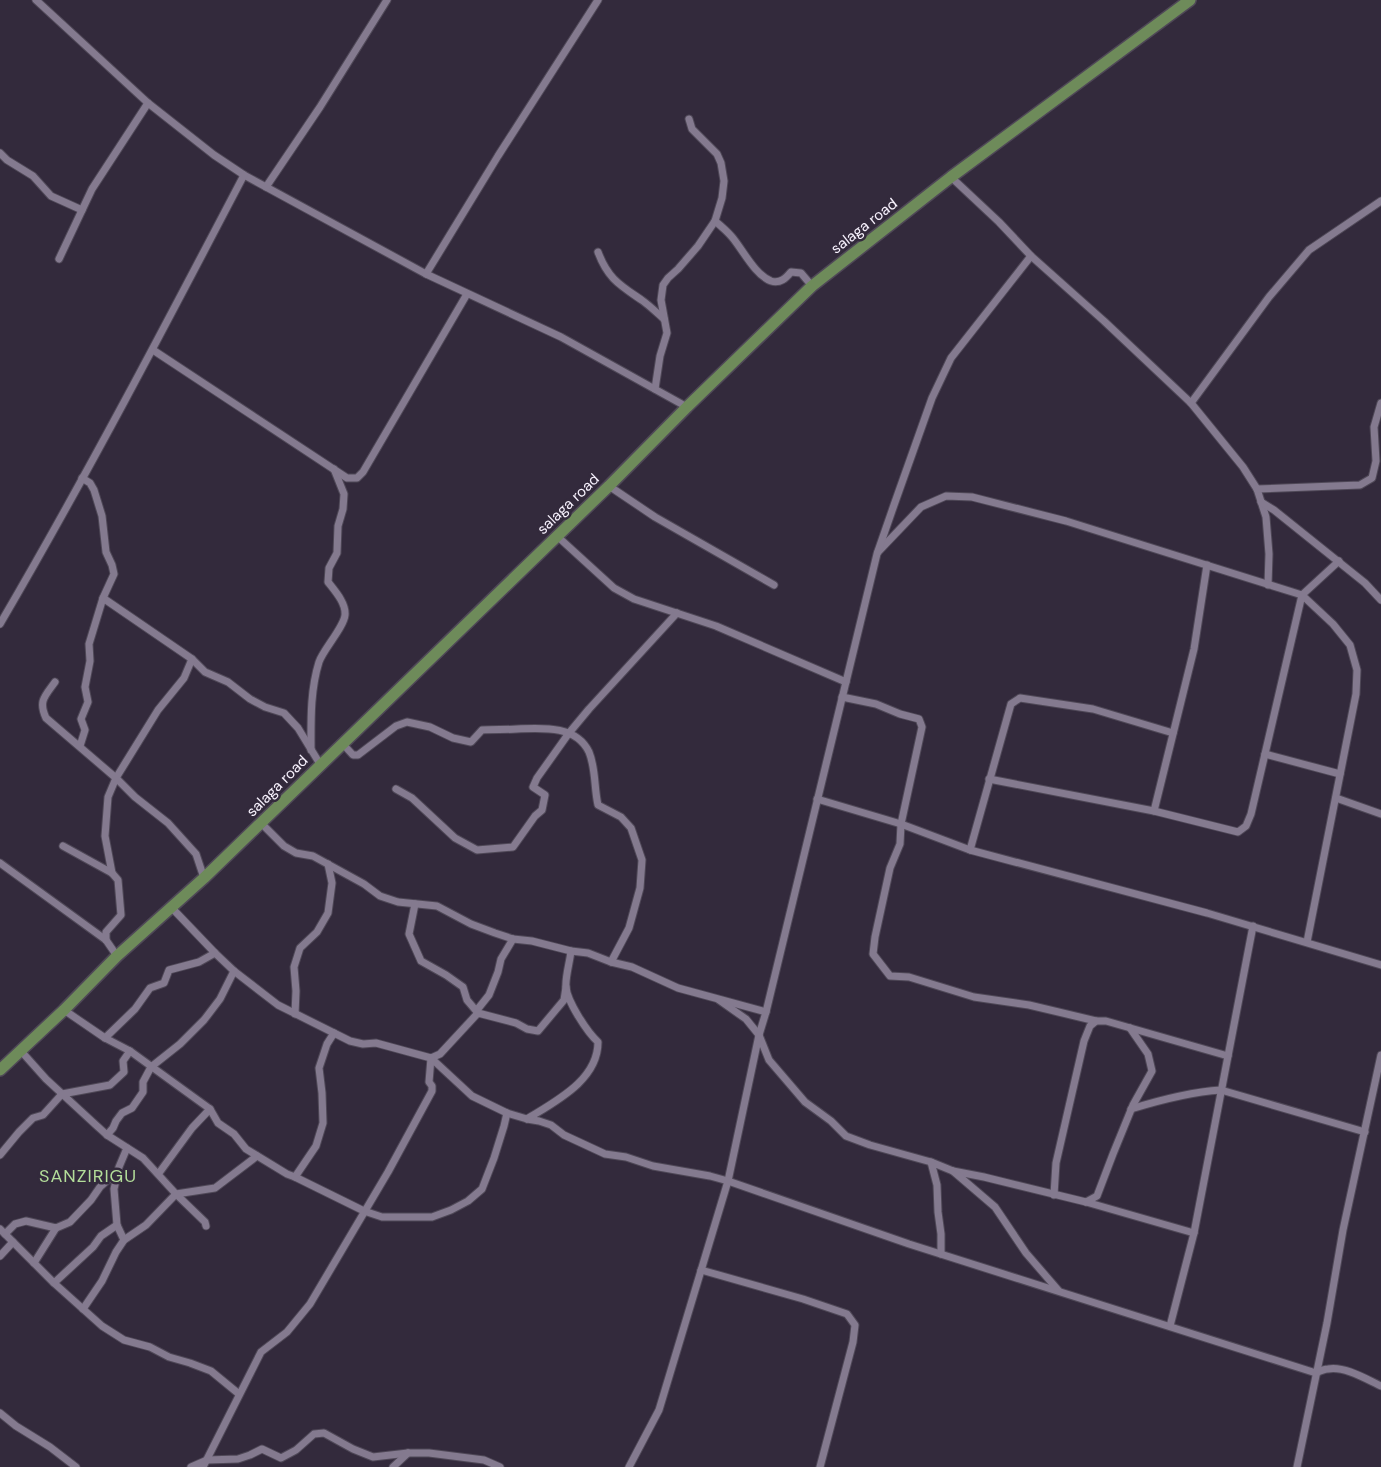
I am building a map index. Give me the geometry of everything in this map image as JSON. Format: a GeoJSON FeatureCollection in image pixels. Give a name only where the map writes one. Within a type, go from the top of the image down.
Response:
{"type":"FeatureCollection","features":[{"type":"Feature","properties":{"kind":"main road","name":"salaga road"},"geometry":{"type":"LineString","coordinates":[[0,1070],[64,1010],[116,956],[204,878],[261,823],[609,486],[687,407],[812,286],[951,177],[1190,0]]}},
{"type":"Feature","properties":{"kind":"street"},"geometry":{"type":"LineString","coordinates":[[37,0],[148,103],[214,155],[244,175],[426,274],[561,337],[687,407]]}},
{"type":"Feature","properties":{"kind":"street"},"geometry":{"type":"LineString","coordinates":[[266,187],[320,107],[387,0]]}},
{"type":"Feature","properties":{"kind":"street"},"geometry":{"type":"LineString","coordinates":[[426,274],[498,156],[598,0]]}},
{"type":"Feature","properties":{"kind":"street"},"geometry":{"type":"LineString","coordinates":[[59,259],[92,189],[148,103]]}},
{"type":"Feature","properties":{"kind":"street"},"geometry":{"type":"LineString","coordinates":[[655,389],[660,356],[668,333],[662,300],[663,284],[698,246],[716,221],[722,198],[724,181],[721,163],[717,154],[692,129],[688,119]]}},
{"type":"Feature","properties":{"kind":"street"},"geometry":{"type":"LineString","coordinates":[[0,153],[7,160],[33,176],[51,196],[82,210]]}},
{"type":"Feature","properties":{"kind":"street"},"geometry":{"type":"LineString","coordinates":[[0,624],[153,350],[244,175]]}},
{"type":"Feature","properties":{"kind":"street"},"geometry":{"type":"LineString","coordinates":[[951,177],[999,222],[1031,256],[1104,321],[1191,403],[1243,466],[1257,490],[1266,517],[1270,554],[1268,586]]}},
{"type":"Feature","properties":{"kind":"street"},"geometry":{"type":"LineString","coordinates":[[1191,403],[1269,297],[1309,250],[1381,201]]}},
{"type":"Feature","properties":{"kind":"street"},"geometry":{"type":"LineString","coordinates":[[716,221],[732,237],[760,273],[772,281],[786,278],[791,272],[801,274],[812,286]]}},
{"type":"Feature","properties":{"kind":"street"},"geometry":{"type":"LineString","coordinates":[[598,252],[609,276],[645,302],[664,319]]}},
{"type":"Feature","properties":{"kind":"street"},"geometry":{"type":"LineString","coordinates":[[629,1467],[659,1410],[728,1181],[759,1035],[877,554],[932,398],[952,358],[1031,256]]}},
{"type":"Feature","properties":{"kind":"street"},"geometry":{"type":"LineString","coordinates":[[153,350],[347,478],[357,478],[363,472],[467,294]]}},
{"type":"Feature","properties":{"kind":"street"},"geometry":{"type":"LineString","coordinates":[[1257,490],[1360,485],[1372,478],[1376,461],[1374,427],[1381,403]]}},
{"type":"Feature","properties":{"kind":"street"},"geometry":{"type":"LineString","coordinates":[[311,750],[311,700],[319,661],[345,617],[344,606],[328,582],[329,568],[337,553],[338,526],[343,509],[344,494],[334,469]]}},
{"type":"Feature","properties":{"kind":"street"},"geometry":{"type":"LineString","coordinates":[[80,746],[85,730],[81,720],[88,702],[85,687],[90,661],[89,644],[103,598],[114,574],[106,552],[102,516],[94,490],[90,483],[82,478]]}},
{"type":"Feature","properties":{"kind":"street"},"geometry":{"type":"LineString","coordinates":[[609,486],[655,517],[774,585]]}},
{"type":"Feature","properties":{"kind":"street"},"geometry":{"type":"LineString","coordinates":[[877,554],[921,507],[946,496],[972,497],[1066,521],[1268,586],[1302,595],[1333,624],[1350,645],[1357,670],[1356,694],[1307,942]]}},
{"type":"Feature","properties":{"kind":"street"},"geometry":{"type":"LineString","coordinates":[[1261,502],[1274,510],[1365,583],[1381,600]]}},
{"type":"Feature","properties":{"kind":"street"},"geometry":{"type":"LineString","coordinates":[[557,536],[614,588],[634,599],[716,626],[846,682]]}},
{"type":"Feature","properties":{"kind":"street"},"geometry":{"type":"LineString","coordinates":[[989,779],[1154,811],[1238,832],[1246,826],[1251,814],[1302,595],[1339,562]]}},
{"type":"Feature","properties":{"kind":"street"},"geometry":{"type":"LineString","coordinates":[[1154,811],[1194,649],[1207,565]]}},
{"type":"Feature","properties":{"kind":"street"},"geometry":{"type":"LineString","coordinates":[[103,598],[192,658],[206,672],[228,682],[250,699],[265,707],[284,713],[298,728],[320,764]]}},
{"type":"Feature","properties":{"kind":"street"},"geometry":{"type":"LineString","coordinates":[[396,789],[412,798],[455,838],[477,850],[513,847],[535,816],[542,810],[545,795],[533,787],[537,778],[569,733],[611,684],[677,613]]}},
{"type":"Feature","properties":{"kind":"street"},"geometry":{"type":"LineString","coordinates":[[112,873],[105,836],[108,797],[116,778],[158,710],[184,678],[192,658]]}},
{"type":"Feature","properties":{"kind":"street"},"geometry":{"type":"LineString","coordinates":[[55,682],[42,701],[42,709],[46,718],[80,746],[135,797],[168,823],[196,854],[204,878]]}},
{"type":"Feature","properties":{"kind":"street"},"geometry":{"type":"LineString","coordinates":[[842,697],[876,704],[900,714],[919,719],[922,728],[901,824],[900,844],[890,868],[874,937],[873,954],[890,976],[909,977],[974,996],[1029,1005],[1096,1021],[1106,1021],[1228,1056]]}},
{"type":"Feature","properties":{"kind":"street"},"geometry":{"type":"LineString","coordinates":[[970,850],[1011,704],[1020,698],[1093,709],[1173,733]]}},
{"type":"Feature","properties":{"kind":"street"},"geometry":{"type":"LineString","coordinates":[[342,743],[353,755],[358,754],[396,726],[407,722],[430,727],[453,738],[471,742],[482,730],[549,728],[569,733],[582,741],[589,752],[598,805],[622,817],[631,828],[642,860],[640,888],[629,928],[611,962]]}},
{"type":"Feature","properties":{"kind":"street"},"geometry":{"type":"LineString","coordinates":[[1265,754],[1340,774]]}},
{"type":"Feature","properties":{"kind":"street"},"geometry":{"type":"LineString","coordinates":[[1336,798],[1381,814]]}},
{"type":"Feature","properties":{"kind":"street"},"geometry":{"type":"LineString","coordinates":[[817,799],[901,824],[970,850],[1253,926],[1381,965]]}},
{"type":"Feature","properties":{"kind":"street"},"geometry":{"type":"LineString","coordinates":[[261,823],[284,846],[296,853],[313,856],[364,884],[380,896],[398,902],[438,906],[471,924],[512,939],[532,941],[571,951],[588,953],[632,968],[678,988],[766,1012]]}},
{"type":"Feature","properties":{"kind":"street"},"geometry":{"type":"LineString","coordinates":[[63,846],[112,873],[118,880],[121,915],[106,932],[106,940]]}},
{"type":"Feature","properties":{"kind":"street"},"geometry":{"type":"LineString","coordinates":[[0,862],[106,940],[116,956]]}},
{"type":"Feature","properties":{"kind":"street"},"geometry":{"type":"LineString","coordinates":[[295,1014],[294,967],[300,948],[317,932],[328,912],[332,883],[328,864]]}},
{"type":"Feature","properties":{"kind":"street"},"geometry":{"type":"LineString","coordinates":[[415,904],[408,934],[421,961],[463,987],[466,1000],[478,1012],[516,1023],[526,1029],[538,1031],[564,1000],[571,951]]}},
{"type":"Feature","properties":{"kind":"street"},"geometry":{"type":"LineString","coordinates":[[171,907],[234,971],[278,1005],[350,1041],[363,1044],[376,1043],[431,1058],[472,1096],[507,1113],[551,1125],[570,1138],[605,1154],[626,1157],[653,1166],[728,1181],[942,1254],[1316,1373],[1329,1368],[1342,1370],[1381,1386]]}},
{"type":"Feature","properties":{"kind":"street"},"geometry":{"type":"LineString","coordinates":[[1170,1326],[1194,1233],[1253,926]]}},
{"type":"Feature","properties":{"kind":"street"},"geometry":{"type":"LineString","coordinates":[[431,1058],[440,1054],[478,1012],[489,995],[501,958],[512,939]]}},
{"type":"Feature","properties":{"kind":"street"},"geometry":{"type":"LineString","coordinates":[[105,1038],[135,1009],[150,988],[164,982],[169,970],[199,962],[215,953]]}},
{"type":"Feature","properties":{"kind":"street"},"geometry":{"type":"LineString","coordinates":[[107,1135],[116,1121],[122,1114],[132,1108],[143,1092],[143,1082],[151,1067],[180,1044],[204,1020],[220,999],[234,971]]}},
{"type":"Feature","properties":{"kind":"street"},"geometry":{"type":"LineString","coordinates":[[527,1119],[552,1104],[580,1083],[598,1052],[598,1042],[590,1034],[572,1005],[566,987]]}},
{"type":"Feature","properties":{"kind":"street"},"geometry":{"type":"LineString","coordinates":[[719,1000],[746,1019],[759,1035],[769,1060],[792,1088],[805,1102],[831,1121],[846,1136],[870,1146],[930,1162],[953,1171],[1086,1202],[1194,1233]]}},
{"type":"Feature","properties":{"kind":"street"},"geometry":{"type":"LineString","coordinates":[[64,1010],[105,1038],[130,1051],[210,1109],[218,1123],[234,1134],[246,1149],[286,1174],[364,1211],[382,1217],[432,1217],[468,1201],[482,1189],[494,1158],[507,1113]]}},
{"type":"Feature","properties":{"kind":"street"},"geometry":{"type":"LineString","coordinates":[[1054,1195],[1056,1163],[1084,1041],[1090,1026],[1096,1021]]}},
{"type":"Feature","properties":{"kind":"street"},"geometry":{"type":"LineString","coordinates":[[1086,1202],[1098,1196],[1132,1110],[1152,1071],[1148,1054],[1130,1028]]}},
{"type":"Feature","properties":{"kind":"street"},"geometry":{"type":"LineString","coordinates":[[295,1177],[316,1146],[323,1123],[319,1068],[327,1044],[334,1033]]}},
{"type":"Feature","properties":{"kind":"street"},"geometry":{"type":"LineString","coordinates":[[21,1051],[46,1079],[107,1135],[143,1158],[159,1173],[176,1194],[205,1222],[206,1226]]}},
{"type":"Feature","properties":{"kind":"street"},"geometry":{"type":"LineString","coordinates":[[0,1155],[33,1118],[42,1115],[62,1094],[110,1085],[124,1072],[123,1061],[130,1051]]}},
{"type":"Feature","properties":{"kind":"street"},"geometry":{"type":"LineString","coordinates":[[1297,1467],[1327,1323],[1343,1230],[1381,1055]]}},
{"type":"Feature","properties":{"kind":"street"},"geometry":{"type":"LineString","coordinates":[[203,1467],[261,1352],[287,1332],[310,1304],[388,1172],[432,1091],[432,1086],[429,1082],[431,1058]]}},
{"type":"Feature","properties":{"kind":"street"},"geometry":{"type":"LineString","coordinates":[[1132,1110],[1157,1102],[1207,1091],[1221,1090],[1365,1132]]}},
{"type":"Feature","properties":{"kind":"street"},"geometry":{"type":"LineString","coordinates":[[159,1173],[192,1128],[210,1109]]}},
{"type":"Feature","properties":{"kind":"street"},"geometry":{"type":"LineString","coordinates":[[124,1240],[117,1225],[114,1189],[117,1172],[127,1148]]}},
{"type":"Feature","properties":{"kind":"street"},"geometry":{"type":"LineString","coordinates":[[82,1309],[102,1281],[124,1240],[146,1225],[176,1194],[215,1188],[258,1156]]}},
{"type":"Feature","properties":{"kind":"street"},"geometry":{"type":"LineString","coordinates":[[930,1162],[938,1185],[938,1212],[942,1254]]}},
{"type":"Feature","properties":{"kind":"street"},"geometry":{"type":"LineString","coordinates":[[953,1171],[995,1207],[1026,1253],[1058,1290]]}},
{"type":"Feature","properties":{"kind":"street"},"geometry":{"type":"LineString","coordinates":[[34,1263],[56,1228],[70,1222],[91,1200],[100,1187],[117,1172]]}},
{"type":"Feature","properties":{"kind":"street"},"geometry":{"type":"LineString","coordinates":[[56,1228],[26,1221],[15,1224],[3,1232],[54,1283],[102,1326],[124,1340],[150,1347],[169,1357],[190,1362],[211,1372],[239,1394]]}},
{"type":"Feature","properties":{"kind":"street"},"geometry":{"type":"LineString","coordinates":[[54,1283],[93,1247],[101,1236],[117,1225]]}},
{"type":"Feature","properties":{"kind":"street"},"geometry":{"type":"LineString","coordinates":[[0,1256],[13,1242]]}},
{"type":"Feature","properties":{"kind":"street"},"geometry":{"type":"LineString","coordinates":[[701,1270],[804,1299],[847,1314],[855,1325],[853,1342],[820,1467]]}},
{"type":"Feature","properties":{"kind":"street"},"geometry":{"type":"LineString","coordinates":[[0,1413],[76,1467]]}},
{"type":"Feature","properties":{"kind":"street"},"geometry":{"type":"LineString","coordinates":[[191,1467],[207,1460],[238,1459],[250,1456],[262,1449],[281,1458],[296,1450],[314,1434],[324,1433],[353,1449],[374,1457],[408,1453],[429,1453],[484,1460],[500,1467]]}},
{"type":"Feature","properties":{"kind":"street"},"geometry":{"type":"LineString","coordinates":[[393,1467],[408,1453]]}},
{"type":"Feature","properties":{"kind":"district","name":"SANZIRIGU"},"geometry":{"type":"Point","coordinates":[88,1176]}}]}
